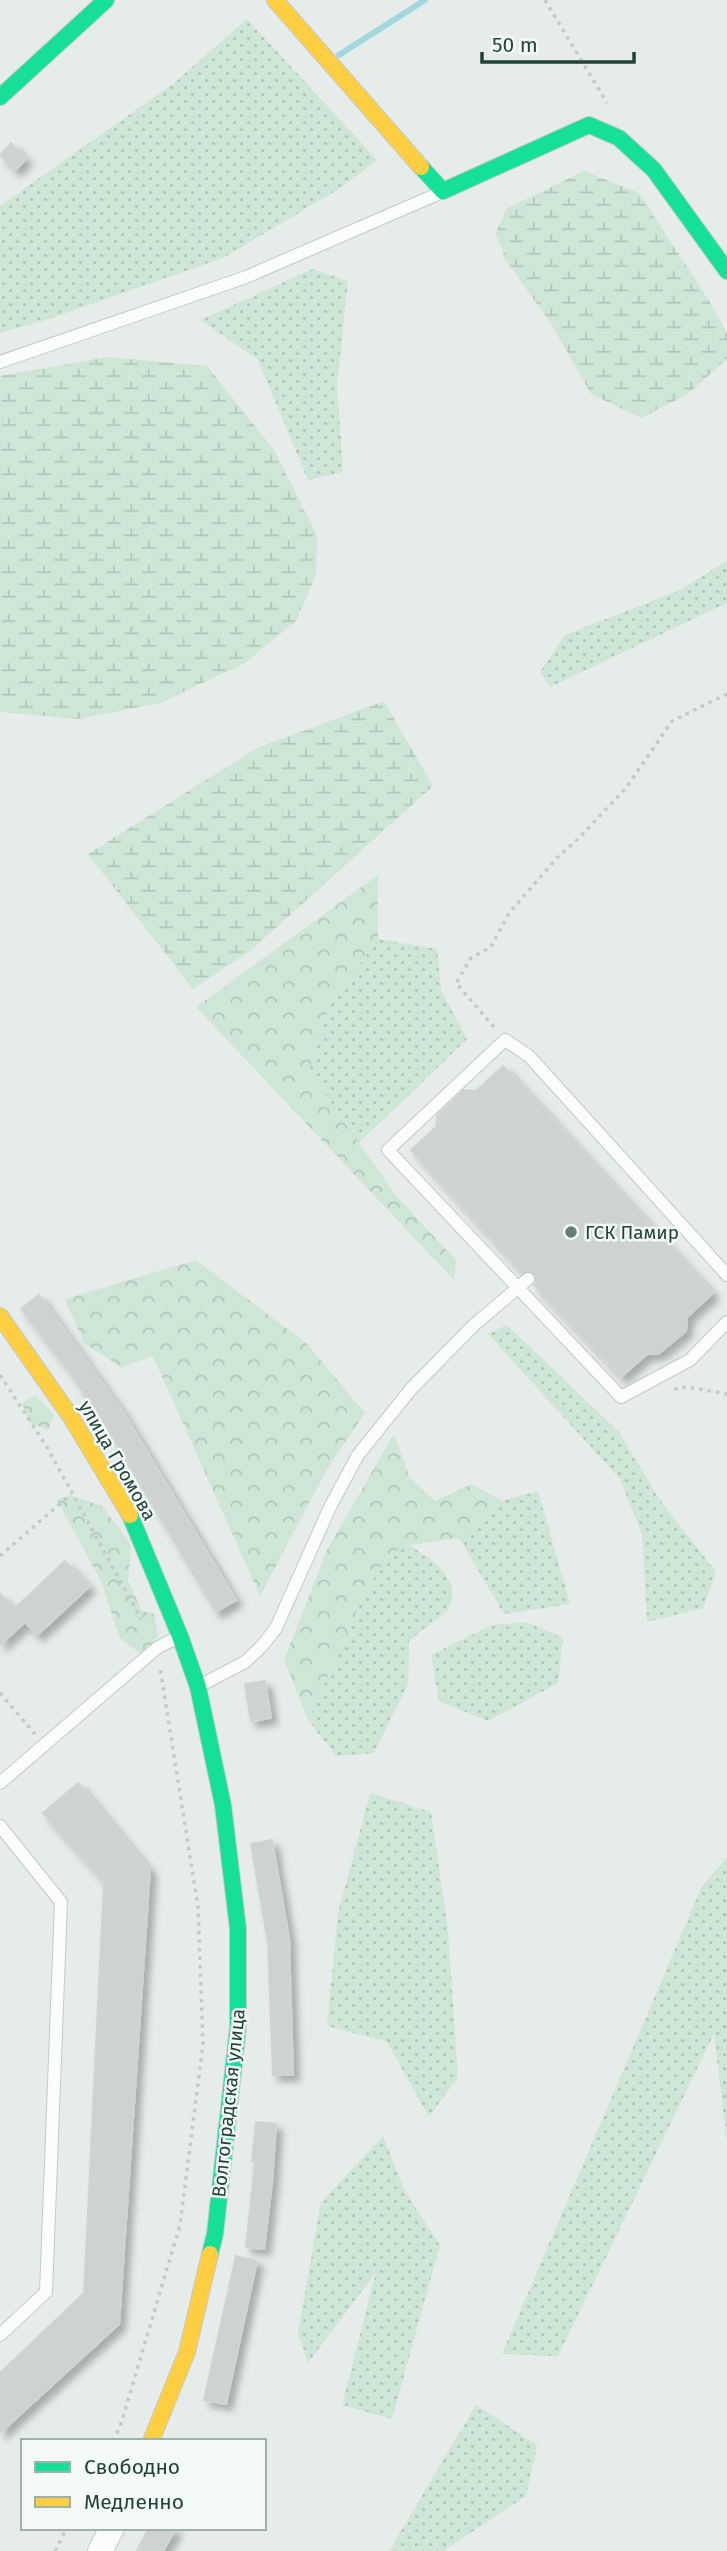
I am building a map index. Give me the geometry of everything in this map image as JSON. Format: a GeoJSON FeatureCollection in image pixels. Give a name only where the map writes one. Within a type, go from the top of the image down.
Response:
{"type":"FeatureCollection","features":[{"type":"Feature","properties":{"kind":"street"},"geometry":{"type":"LineString","coordinates":[[0,97],[106,0]]}},
{"type":"Feature","properties":{"kind":"street"},"geometry":{"type":"LineString","coordinates":[[275,0],[443,191],[589,125],[619,138],[654,170],[727,271]]}},
{"type":"Feature","properties":{"kind":"street","name":"улица Громова"},"geometry":{"type":"LineString","coordinates":[[0,1316],[71,1418],[130,1516],[180,1636]]}},
{"type":"Feature","properties":{"kind":"street","name":"Волгоградская улица"},"geometry":{"type":"LineString","coordinates":[[152,2439],[187,2352],[215,2234],[238,2027],[236,1915],[223,1805],[198,1687],[180,1636]]}},
{"type":"Feature","properties":{"kind":"street"},"geometry":{"type":"LineString","coordinates":[[100,2551],[111,2530]]}},
{"type":"Feature","properties":{"kind":"lane"},"geometry":{"type":"LineString","coordinates":[[0,362],[246,277],[443,191]]}},
{"type":"Feature","properties":{"kind":"lane"},"geometry":{"type":"LineString","coordinates":[[727,1275],[529,1056],[505,1040],[388,1150],[523,1284],[621,1397],[690,1360],[727,1322]]}},
{"type":"Feature","properties":{"kind":"lane"},"geometry":{"type":"LineString","coordinates":[[198,1687],[244,1662],[262,1646],[276,1628],[330,1507],[358,1455],[411,1389],[474,1325],[523,1284]]}},
{"type":"Feature","properties":{"kind":"lane"},"geometry":{"type":"LineString","coordinates":[[0,1783],[157,1648],[180,1636]]}},
{"type":"Feature","properties":{"kind":"lane"},"geometry":{"type":"LineString","coordinates":[[0,1826],[61,1902],[46,2292],[0,2335]]}},
{"type":"Feature","properties":{"kind":"path"},"geometry":{"type":"LineString","coordinates":[[545,0],[620,127],[619,138]]}},
{"type":"Feature","properties":{"kind":"path"},"geometry":{"type":"LineString","coordinates":[[505,1040],[456,983],[461,972],[471,958],[491,947],[509,913],[557,858],[626,788],[672,721],[727,694]]}},
{"type":"Feature","properties":{"kind":"path"},"geometry":{"type":"LineString","coordinates":[[0,1375],[47,1447],[157,1648],[198,1907],[203,2045],[180,2225],[120,2427],[114,2439]]}},
{"type":"Feature","properties":{"kind":"path"},"geometry":{"type":"LineString","coordinates":[[661,1391],[688,1387],[727,1395]]}},
{"type":"Feature","properties":{"kind":"path"},"geometry":{"type":"LineString","coordinates":[[0,1556],[70,1495]]}},
{"type":"Feature","properties":{"kind":"path"},"geometry":{"type":"LineString","coordinates":[[0,1693],[44,1745]]}},
{"type":"Feature","properties":{"kind":"path"},"geometry":{"type":"LineString","coordinates":[[55,2551],[66,2530]]}},
{"type":"Feature","properties":{"kind":"green space"},"geometry":{"type":"Polygon","coordinates":[[[247,19],[377,160],[342,187],[223,258],[43,321],[0,333],[0,206],[174,83],[247,19]]]}},
{"type":"Feature","properties":{"kind":"green space"},"geometry":{"type":"Polygon","coordinates":[[[584,171],[639,193],[713,307],[727,334],[727,359],[688,394],[641,418],[591,394],[550,322],[505,259],[496,233],[506,209],[584,171]]]}},
{"type":"Feature","properties":{"kind":"green space"},"geometry":{"type":"Polygon","coordinates":[[[312,269],[348,281],[337,385],[343,472],[308,480],[258,360],[201,320],[312,269]]]}},
{"type":"Feature","properties":{"kind":"green space"},"geometry":{"type":"Polygon","coordinates":[[[107,357],[207,366],[274,450],[317,536],[316,575],[296,621],[245,663],[160,703],[78,719],[0,712],[0,376],[107,357]]]}},
{"type":"Feature","properties":{"kind":"green space"},"geometry":{"type":"Polygon","coordinates":[[[727,561],[727,603],[550,687],[540,672],[565,635],[678,591],[727,561]]]}},
{"type":"Feature","properties":{"kind":"green space"},"geometry":{"type":"Polygon","coordinates":[[[384,701],[433,786],[250,951],[193,989],[88,854],[257,748],[384,701]]]}},
{"type":"Feature","properties":{"kind":"green space"},"geometry":{"type":"Polygon","coordinates":[[[378,875],[378,939],[329,1006],[309,1071],[396,1196],[456,1260],[454,1280],[196,1007],[378,875]]]}},
{"type":"Feature","properties":{"kind":"green space"},"geometry":{"type":"Polygon","coordinates":[[[378,939],[437,949],[441,990],[467,1039],[359,1143],[309,1071],[329,1006],[378,939]]]}},
{"type":"Feature","properties":{"kind":"green space"},"geometry":{"type":"Polygon","coordinates":[[[196,1260],[306,1343],[365,1413],[327,1469],[260,1596],[153,1356],[121,1367],[84,1343],[65,1299],[196,1260]]]}},
{"type":"Feature","properties":{"kind":"green space"},"geometry":{"type":"Polygon","coordinates":[[[507,1325],[619,1432],[660,1500],[716,1572],[703,1608],[647,1622],[642,1534],[620,1479],[488,1334],[507,1325]]]}},
{"type":"Feature","properties":{"kind":"green space"},"geometry":{"type":"Polygon","coordinates":[[[35,1395],[54,1415],[48,1430],[29,1422],[22,1403],[35,1395]]]}},
{"type":"Feature","properties":{"kind":"green space"},"geometry":{"type":"Polygon","coordinates":[[[394,1434],[410,1478],[435,1501],[472,1484],[502,1501],[459,1538],[409,1545],[388,1555],[365,1593],[308,1720],[284,1660],[327,1550],[394,1434]]]}},
{"type":"Feature","properties":{"kind":"green space"},"geometry":{"type":"Polygon","coordinates":[[[538,1491],[570,1604],[504,1614],[459,1538],[502,1501],[538,1491]]]}},
{"type":"Feature","properties":{"kind":"green space"},"geometry":{"type":"Polygon","coordinates":[[[70,1495],[102,1506],[131,1545],[128,1581],[142,1611],[154,1614],[158,1636],[143,1655],[120,1639],[102,1583],[57,1500],[70,1495]]]}},
{"type":"Feature","properties":{"kind":"green space"},"geometry":{"type":"Polygon","coordinates":[[[409,1545],[436,1564],[447,1577],[452,1592],[449,1609],[409,1641],[408,1684],[374,1753],[336,1756],[308,1720],[365,1593],[388,1555],[409,1545]]]}},
{"type":"Feature","properties":{"kind":"green space"},"geometry":{"type":"Polygon","coordinates":[[[527,1622],[563,1638],[558,1683],[488,1721],[439,1701],[431,1655],[492,1625],[527,1622]]]}},
{"type":"Feature","properties":{"kind":"green space"},"geometry":{"type":"Polygon","coordinates":[[[370,1793],[431,1812],[448,1931],[458,2077],[429,2117],[387,2042],[327,2026],[338,1913],[370,1793]]]}},
{"type":"Feature","properties":{"kind":"green space"},"geometry":{"type":"Polygon","coordinates":[[[727,1857],[727,2142],[714,2034],[558,2356],[502,2354],[702,1886],[727,1857]]]}},
{"type":"Feature","properties":{"kind":"green space"},"geometry":{"type":"Polygon","coordinates":[[[383,2136],[405,2192],[440,2245],[392,2419],[342,2405],[376,2272],[308,2363],[298,2333],[321,2202],[383,2136]]]}},
{"type":"Feature","properties":{"kind":"green space"},"geometry":{"type":"Polygon","coordinates":[[[476,2405],[537,2445],[526,2496],[443,2551],[389,2551],[476,2405]]]}},
{"type":"Feature","properties":{"kind":"building"},"geometry":{"type":"Polygon","coordinates":[[[11,143],[26,159],[15,170],[0,155],[11,143]]]}},
{"type":"Feature","properties":{"kind":"building","name":"ГСК Памир"},"geometry":{"type":"Polygon","coordinates":[[[503,1066],[713,1293],[687,1317],[686,1331],[658,1354],[647,1354],[621,1377],[534,1285],[537,1278],[534,1273],[527,1270],[522,1272],[411,1150],[436,1127],[437,1116],[464,1090],[476,1091],[503,1066]]]}},
{"type":"Feature","properties":{"kind":"building"},"geometry":{"type":"Polygon","coordinates":[[[39,1295],[125,1415],[236,1600],[216,1612],[107,1428],[67,1368],[21,1309],[39,1295]]]}},
{"type":"Feature","properties":{"kind":"building"},"geometry":{"type":"Polygon","coordinates":[[[65,1561],[89,1587],[37,1635],[25,1622],[0,1645],[0,1594],[14,1609],[65,1561]]]}},
{"type":"Feature","properties":{"kind":"building"},"geometry":{"type":"Polygon","coordinates":[[[265,1681],[271,1718],[251,1721],[245,1684],[265,1681]]]}},
{"type":"Feature","properties":{"kind":"building"},"geometry":{"type":"Polygon","coordinates":[[[78,1783],[150,1870],[119,2324],[0,2433],[0,2373],[84,2293],[104,1882],[43,1813],[78,1783]]]}},
{"type":"Feature","properties":{"kind":"building"},"geometry":{"type":"Polygon","coordinates":[[[272,1840],[289,1938],[293,2075],[273,2075],[268,1943],[251,1844],[272,1840]]]}},
{"type":"Feature","properties":{"kind":"building"},"geometry":{"type":"Polygon","coordinates":[[[256,2122],[276,2124],[264,2249],[246,2247],[255,2162],[252,2161],[256,2122]]]}},
{"type":"Feature","properties":{"kind":"building"},"geometry":{"type":"Polygon","coordinates":[[[236,2256],[257,2261],[226,2404],[204,2400],[236,2256]]]}},
{"type":"Feature","properties":{"kind":"building"},"geometry":{"type":"Polygon","coordinates":[[[148,2530],[175,2530],[163,2551],[137,2551],[148,2530]]]}},
{"type":"Feature","properties":{"kind":"waterway"},"geometry":{"type":"LineString","coordinates":[[339,55],[425,0]]}},
{"type":"Feature","properties":{"kind":"traffic: fast"},"geometry":{"type":"LineString","coordinates":[[0,97],[106,0]]}},
{"type":"Feature","properties":{"kind":"traffic: fast"},"geometry":{"type":"LineString","coordinates":[[421,167],[443,191],[589,125],[619,138],[654,170],[727,271]]}},
{"type":"Feature","properties":{"kind":"traffic: fast"},"geometry":{"type":"LineString","coordinates":[[130,1515],[198,1687],[223,1805],[238,1929],[238,2027],[215,2234],[210,2254]]}},
{"type":"Feature","properties":{"kind":"traffic: slow"},"geometry":{"type":"LineString","coordinates":[[275,0],[421,167]]}},
{"type":"Feature","properties":{"kind":"traffic: slow"},"geometry":{"type":"LineString","coordinates":[[0,1316],[71,1417],[130,1515]]}},
{"type":"Feature","properties":{"kind":"traffic: slow"},"geometry":{"type":"LineString","coordinates":[[152,2439],[187,2352],[210,2254]]}},
{"type":"Feature","properties":{"kind":"place","name":"ГСК Памир"},"geometry":{"type":"Point","coordinates":[571,1232]}}]}
